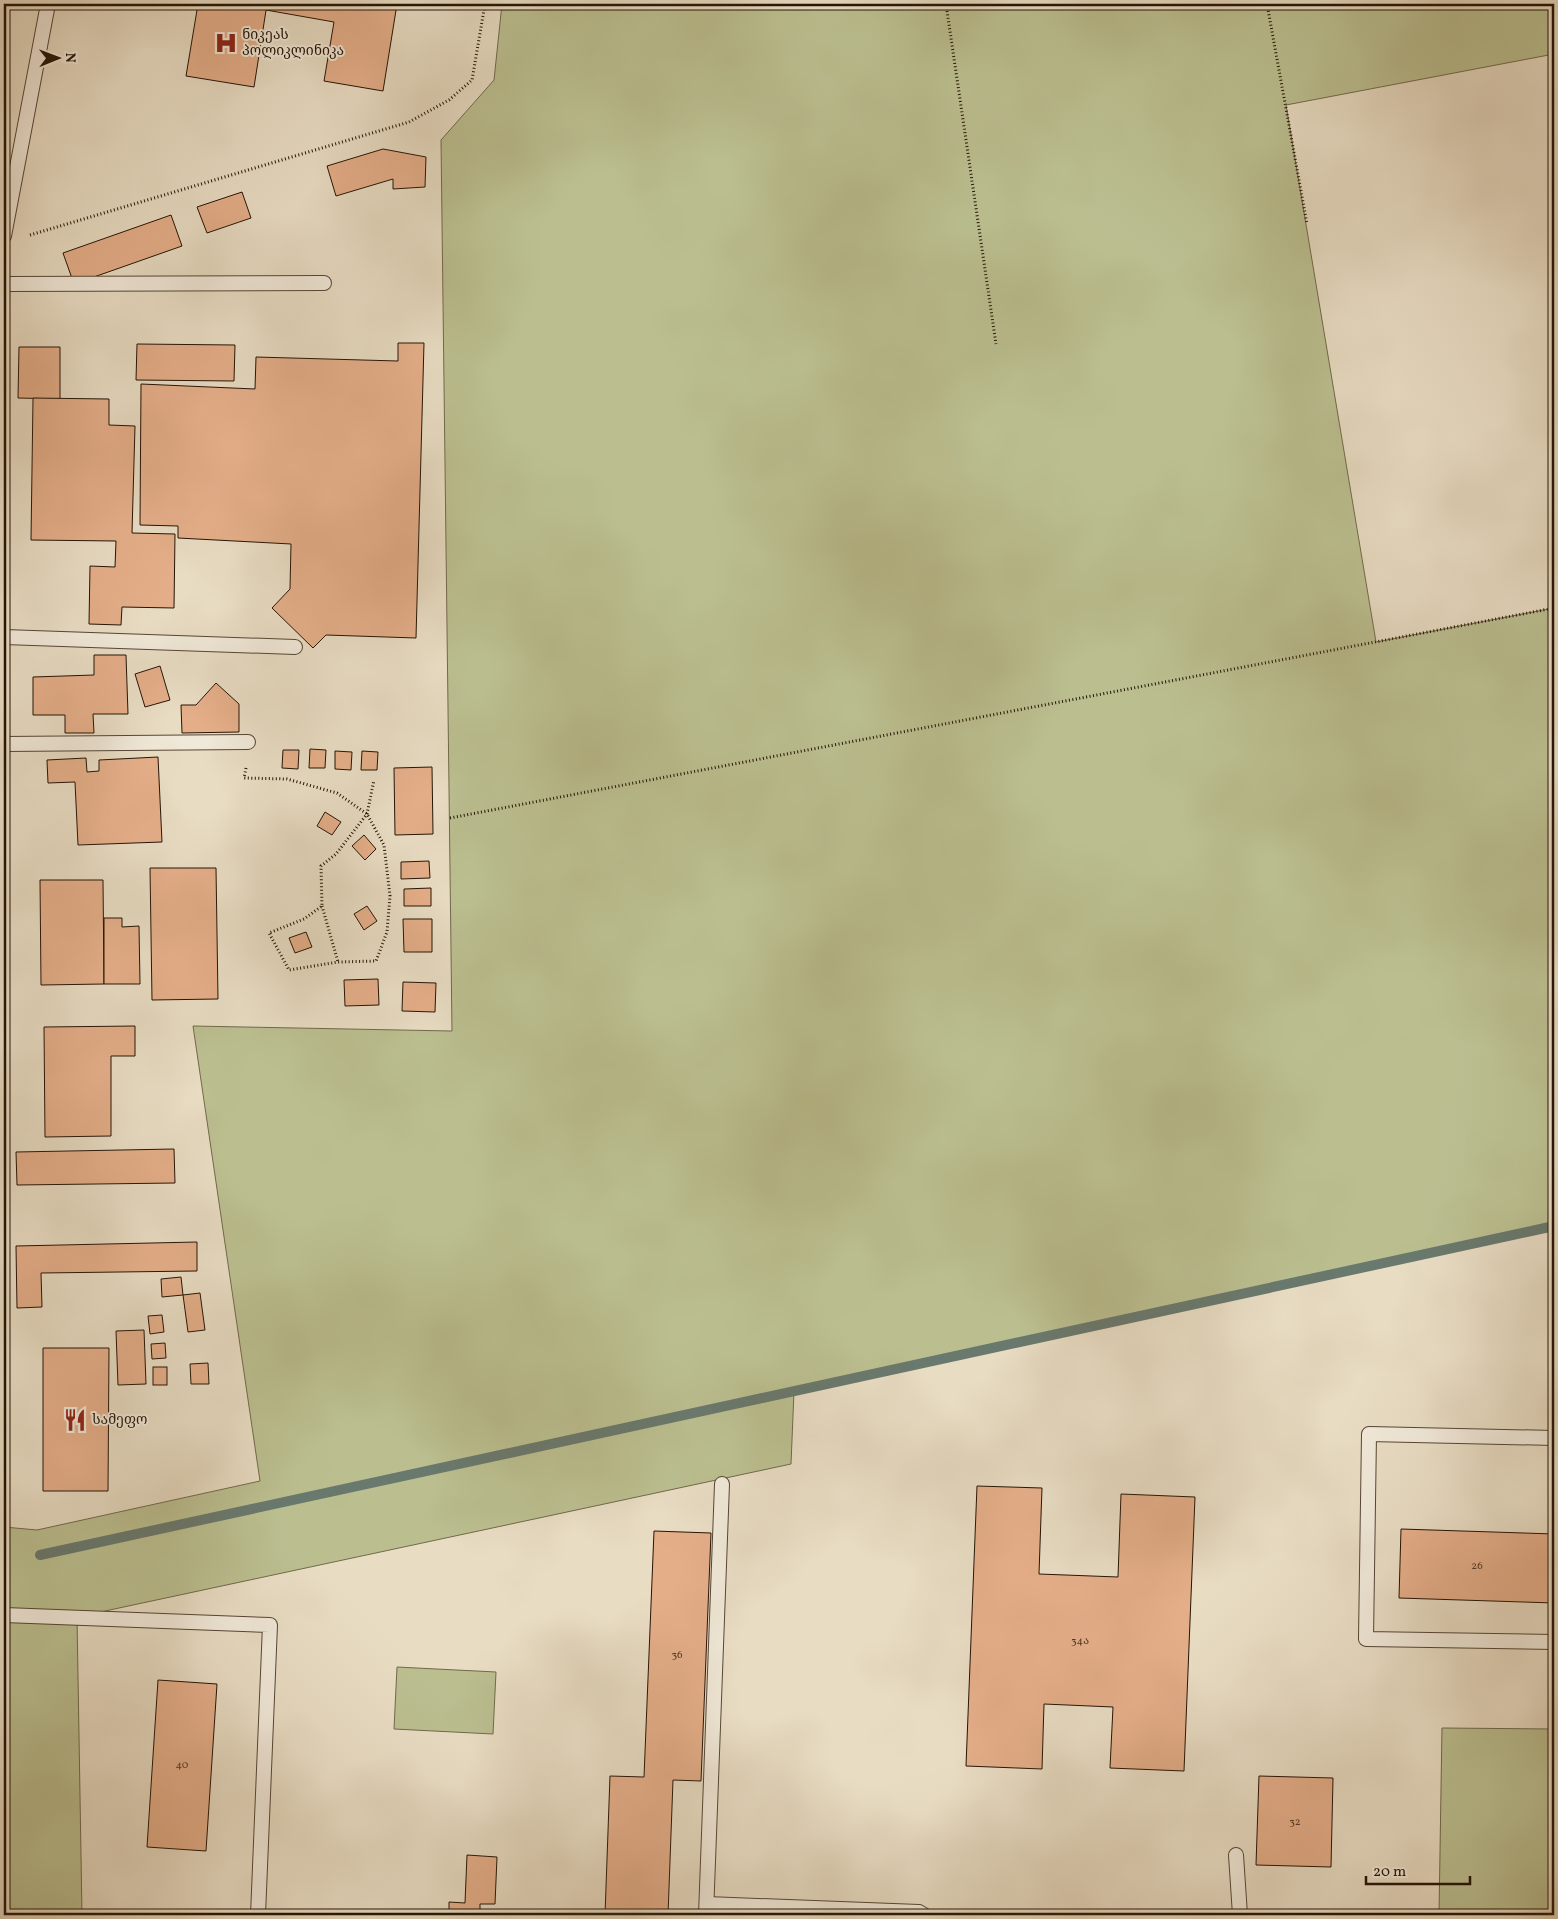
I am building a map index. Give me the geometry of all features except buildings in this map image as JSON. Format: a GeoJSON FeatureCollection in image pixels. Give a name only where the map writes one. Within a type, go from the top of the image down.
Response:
{"type":"FeatureCollection","features":[{"type":"Feature","properties":{"kind":"lane"},"geometry":{"type":"LineString","coordinates":[[4,236],[48,4]]}},
{"type":"Feature","properties":{"kind":"lane"},"geometry":{"type":"LineString","coordinates":[[4,284],[324,283]]}},
{"type":"Feature","properties":{"kind":"lane"},"geometry":{"type":"LineString","coordinates":[[4,637],[295,647]]}},
{"type":"Feature","properties":{"kind":"lane"},"geometry":{"type":"LineString","coordinates":[[4,744],[248,742]]}},
{"type":"Feature","properties":{"kind":"lane"},"geometry":{"type":"LineString","coordinates":[[1554,1438],[1369,1434],[1366,1639],[1554,1642]]}},
{"type":"Feature","properties":{"kind":"lane"},"geometry":{"type":"LineString","coordinates":[[722,1484],[707,1910],[920,1912],[924,1915]]}},
{"type":"Feature","properties":{"kind":"lane"},"geometry":{"type":"LineString","coordinates":[[4,1615],[270,1625],[258,1915]]}},
{"type":"Feature","properties":{"kind":"lane"},"geometry":{"type":"LineString","coordinates":[[1236,1855],[1240,1915]]}},
{"type":"Feature","properties":{"kind":"path"},"geometry":{"type":"LineString","coordinates":[[23,237],[409,122],[449,100],[472,80],[485,4]]}},
{"type":"Feature","properties":{"kind":"path"},"geometry":{"type":"LineString","coordinates":[[946,4],[996,344]]}},
{"type":"Feature","properties":{"kind":"path"},"geometry":{"type":"LineString","coordinates":[[1267,4],[1307,224]]}},
{"type":"Feature","properties":{"kind":"path"},"geometry":{"type":"LineString","coordinates":[[450,818],[1554,608]]}},
{"type":"Feature","properties":{"kind":"path"},"geometry":{"type":"LineString","coordinates":[[248,742],[244,778],[287,779],[337,793],[367,814],[384,845],[390,896],[387,932],[376,961],[338,962],[290,970],[268,933],[304,919],[322,906]]}},
{"type":"Feature","properties":{"kind":"path"},"geometry":{"type":"LineString","coordinates":[[338,962],[322,906],[321,866],[336,854],[367,814],[374,780]]}},
{"type":"Feature","properties":{"kind":"green space"},"geometry":{"type":"Polygon","coordinates":[[[502,4],[1554,4],[1554,54],[1286,105],[1376,642],[1554,608],[1554,1226],[794,1391],[791,1464],[77,1617],[82,1915],[4,1915],[4,1527],[37,1530],[260,1481],[193,1026],[452,1031],[441,140],[494,80],[502,4]]]}},
{"type":"Feature","properties":{"kind":"green space"},"geometry":{"type":"Polygon","coordinates":[[[397,1667],[496,1672],[493,1734],[394,1729],[397,1667]]]}},
{"type":"Feature","properties":{"kind":"green space"},"geometry":{"type":"Polygon","coordinates":[[[1442,1728],[1554,1729],[1554,1915],[1439,1915],[1442,1728]]]}},
{"type":"Feature","properties":{"kind":"waterway"},"geometry":{"type":"LineString","coordinates":[[40,1555],[1554,1226]]}},
{"type":"Feature","properties":{"kind":"place","name":"ნიკეას პოლიკლინიკა"},"geometry":{"type":"Point","coordinates":[226,43]}},
{"type":"Feature","properties":{"kind":"place","name":"სამეფო"},"geometry":{"type":"Point","coordinates":[75,1420]}}]}
